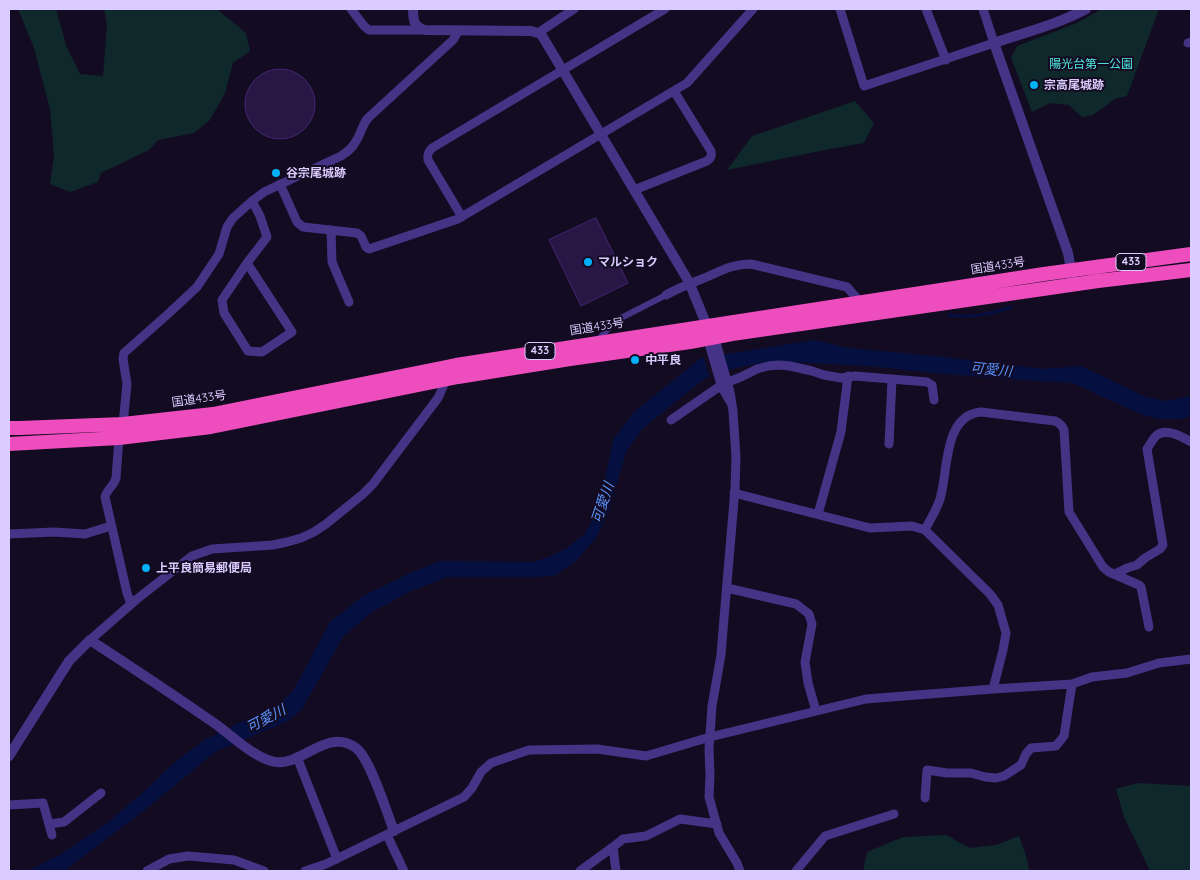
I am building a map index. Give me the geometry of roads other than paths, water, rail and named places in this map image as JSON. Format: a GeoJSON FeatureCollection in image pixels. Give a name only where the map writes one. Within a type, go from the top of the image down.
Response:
{"type":"FeatureCollection","features":[{"type":"Feature","properties":{"kind":"highway","name":"国道433号"},"geometry":{"type":"LineString","coordinates":[[9,428],[123,424],[213,414],[445,373],[570,359],[690,342],[712,341],[860,302],[1191,254]]}},
{"type":"Feature","properties":{"kind":"highway","name":"国道433号"},"geometry":{"type":"LineString","coordinates":[[9,444],[119,438],[211,427],[445,373],[596,342],[712,341],[732,334],[1072,285],[1191,270]]}},
{"type":"Feature","properties":{"kind":"street"},"geometry":{"type":"LineString","coordinates":[[351,9],[369,30],[531,31],[538,33],[544,38],[690,283],[712,341],[733,411],[736,457],[734,493],[720,655],[712,706],[709,797],[719,833],[738,863],[740,871]]}},
{"type":"Feature","properties":{"kind":"street"},"geometry":{"type":"LineString","coordinates":[[413,9],[415,24],[419,29],[425,30]]}},
{"type":"Feature","properties":{"kind":"street"},"geometry":{"type":"LineString","coordinates":[[538,33],[574,9]]}},
{"type":"Feature","properties":{"kind":"street"},"geometry":{"type":"LineString","coordinates":[[462,217],[423,153],[664,9]]}},
{"type":"Feature","properties":{"kind":"street"},"geometry":{"type":"LineString","coordinates":[[280,184],[300,225],[306,228],[358,233],[366,247],[372,248],[448,223],[462,217],[690,82],[753,9]]}},
{"type":"Feature","properties":{"kind":"street"},"geometry":{"type":"LineString","coordinates":[[840,9],[864,86],[1034,31],[1086,9]]}},
{"type":"Feature","properties":{"kind":"street"},"geometry":{"type":"LineString","coordinates":[[926,9],[946,60]]}},
{"type":"Feature","properties":{"kind":"street"},"geometry":{"type":"LineString","coordinates":[[983,9],[1068,252],[1072,270],[1072,285]]}},
{"type":"Feature","properties":{"kind":"street"},"geometry":{"type":"LineString","coordinates":[[123,424],[127,384],[123,359],[124,353],[197,287],[219,254],[230,221],[264,192],[341,156],[349,150],[356,142],[368,118],[453,40],[458,30]]}},
{"type":"Feature","properties":{"kind":"street"},"geometry":{"type":"LineString","coordinates":[[634,190],[707,161],[712,155],[674,91]]}},
{"type":"Feature","properties":{"kind":"street"},"geometry":{"type":"LineString","coordinates":[[247,263],[292,332],[262,352],[248,352],[224,313],[222,300],[247,263],[267,237],[260,216],[252,201]]}},
{"type":"Feature","properties":{"kind":"street"},"geometry":{"type":"LineString","coordinates":[[330,230],[332,262],[349,302]]}},
{"type":"Feature","properties":{"kind":"street"},"geometry":{"type":"LineString","coordinates":[[596,342],[621,318],[690,283],[730,266],[740,264],[751,264],[847,287],[860,302]]}},
{"type":"Feature","properties":{"kind":"street"},"geometry":{"type":"LineString","coordinates":[[671,420],[724,381],[741,377],[757,369],[779,365],[841,378],[848,376],[930,383],[933,388],[934,400]]}},
{"type":"Feature","properties":{"kind":"street"},"geometry":{"type":"LineString","coordinates":[[9,756],[70,661],[90,640],[131,604],[183,562],[202,552],[288,542],[301,538],[326,524],[363,494],[374,484],[438,398],[441,393],[445,373]]}},
{"type":"Feature","properties":{"kind":"street"},"geometry":{"type":"LineString","coordinates":[[818,514],[841,432],[848,376]]}},
{"type":"Feature","properties":{"kind":"street"},"geometry":{"type":"LineString","coordinates":[[889,444],[892,379]]}},
{"type":"Feature","properties":{"kind":"street"},"geometry":{"type":"LineString","coordinates":[[925,530],[941,496],[951,438],[965,417],[981,412],[1059,422],[1064,430],[1070,514],[1103,567],[1141,587],[1149,627]]}},
{"type":"Feature","properties":{"kind":"street"},"geometry":{"type":"LineString","coordinates":[[1115,574],[1137,565],[1163,545],[1148,448],[1157,435],[1161,433],[1178,435],[1191,442]]}},
{"type":"Feature","properties":{"kind":"street"},"geometry":{"type":"LineString","coordinates":[[119,438],[116,480],[105,497],[131,604]]}},
{"type":"Feature","properties":{"kind":"street"},"geometry":{"type":"LineString","coordinates":[[734,493],[870,528],[912,526],[925,530],[990,594],[998,605],[1006,633],[993,689]]}},
{"type":"Feature","properties":{"kind":"street"},"geometry":{"type":"LineString","coordinates":[[9,534],[54,532],[85,534],[111,526]]}},
{"type":"Feature","properties":{"kind":"street"},"geometry":{"type":"LineString","coordinates":[[726,588],[796,604],[809,614],[812,624],[805,662],[808,683],[816,711]]}},
{"type":"Feature","properties":{"kind":"street"},"geometry":{"type":"LineString","coordinates":[[90,640],[258,755],[271,761],[286,762],[329,742],[345,742],[358,749],[367,762],[404,871]]}},
{"type":"Feature","properties":{"kind":"street"},"geometry":{"type":"LineString","coordinates":[[305,871],[338,859],[464,797],[472,788],[481,772],[491,763],[528,750],[597,749],[646,756],[866,699],[1072,684],[1092,677],[1127,673],[1159,663],[1191,659]]}},
{"type":"Feature","properties":{"kind":"street"},"geometry":{"type":"LineString","coordinates":[[925,798],[928,770],[947,773],[971,773],[996,778],[1004,776],[1021,765],[1031,748],[1056,746],[1064,736],[1072,684]]}},
{"type":"Feature","properties":{"kind":"street"},"geometry":{"type":"LineString","coordinates":[[297,757],[338,859]]}},
{"type":"Feature","properties":{"kind":"street"},"geometry":{"type":"LineString","coordinates":[[49,824],[64,822],[101,793]]}},
{"type":"Feature","properties":{"kind":"street"},"geometry":{"type":"LineString","coordinates":[[9,805],[42,803],[52,835]]}},
{"type":"Feature","properties":{"kind":"street"},"geometry":{"type":"LineString","coordinates":[[796,871],[825,836],[894,814]]}},
{"type":"Feature","properties":{"kind":"street"},"geometry":{"type":"LineString","coordinates":[[580,871],[623,839],[646,836],[680,819],[717,824]]}},
{"type":"Feature","properties":{"kind":"street"},"geometry":{"type":"LineString","coordinates":[[613,847],[616,871]]}},
{"type":"Feature","properties":{"kind":"street"},"geometry":{"type":"LineString","coordinates":[[147,871],[169,859],[188,856],[234,860],[264,871]]}},
{"type":"Feature","properties":{"kind":"water","name":"可愛川"},"geometry":{"type":"Polygon","coordinates":[[[815,340],[848,348],[1042,369],[1081,366],[1146,397],[1166,401],[1191,396],[1191,416],[1181,419],[1159,419],[1140,414],[1073,383],[934,373],[869,366],[770,361],[736,368],[704,379],[642,429],[626,452],[609,511],[596,538],[575,562],[554,576],[447,577],[411,591],[372,612],[343,637],[302,709],[288,721],[215,752],[146,809],[64,871],[27,871],[58,856],[107,823],[176,761],[206,739],[277,705],[293,691],[330,622],[363,596],[440,561],[534,562],[567,548],[585,534],[598,509],[614,438],[634,412],[701,358],[815,340]]]}},
{"type":"Feature","properties":{"kind":"waterway"},"geometry":{"type":"LineString","coordinates":[[949,315],[980,315],[1011,307]]}},
{"type":"Feature","properties":{"kind":"place","name":"宗高尾城跡"},"geometry":{"type":"Point","coordinates":[1034,85]}},
{"type":"Feature","properties":{"kind":"place","name":"谷宗尾城跡"},"geometry":{"type":"Point","coordinates":[276,173]}},
{"type":"Feature","properties":{"kind":"place","name":"マルショク"},"geometry":{"type":"Point","coordinates":[588,262]}},
{"type":"Feature","properties":{"kind":"place","name":"中平良"},"geometry":{"type":"Point","coordinates":[635,360]}},
{"type":"Feature","properties":{"kind":"place","name":"上平良簡易郵便局"},"geometry":{"type":"Point","coordinates":[146,568]}},
{"type":"Feature","properties":{"kind":"park label","name":"陽光台第一公園"},"geometry":{"type":"Point","coordinates":[1091,64]}}]}
